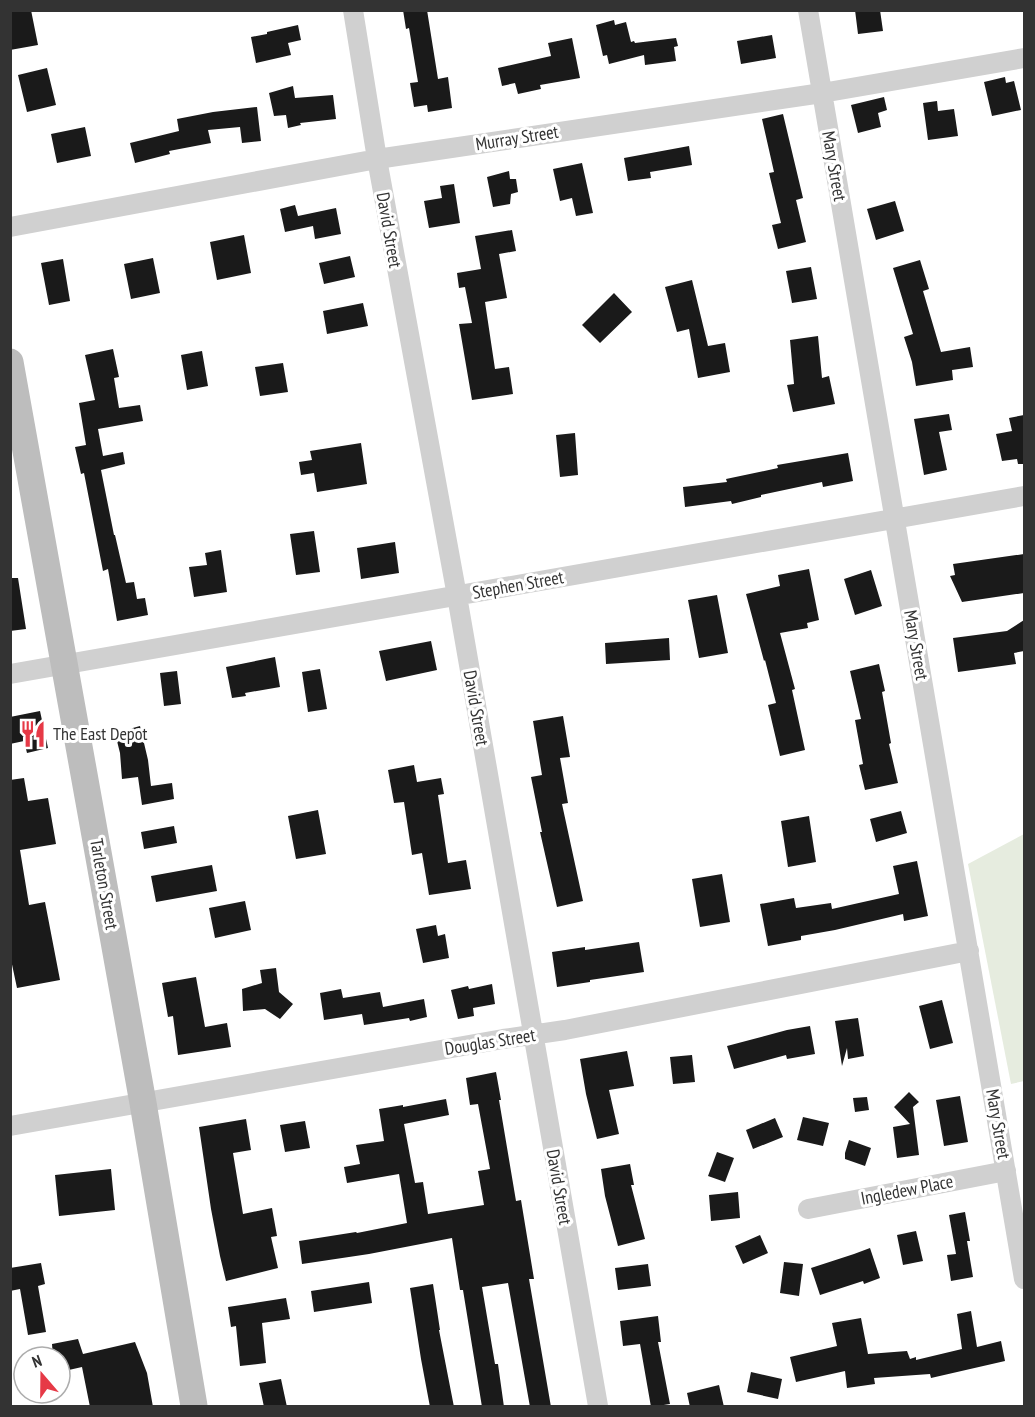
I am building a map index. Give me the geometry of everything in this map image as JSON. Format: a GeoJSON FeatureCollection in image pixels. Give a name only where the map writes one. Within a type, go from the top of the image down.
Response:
{"type":"FeatureCollection","features":[{"type":"Feature","properties":{"kind":"main road","name":"Tarleton Street"},"geometry":{"type":"LineString","coordinates":[[10,362],[143,1103],[194,1407]]}},
{"type":"Feature","properties":{"kind":"street","name":"David Street"},"geometry":{"type":"LineString","coordinates":[[353,10],[376,159],[457,596],[598,1407]]}},
{"type":"Feature","properties":{"kind":"street","name":"Mary Street"},"geometry":{"type":"LineString","coordinates":[[808,10],[1024,1280]]}},
{"type":"Feature","properties":{"kind":"street","name":"Murray Street"},"geometry":{"type":"LineString","coordinates":[[10,227],[376,159],[822,93],[1024,58]]}},
{"type":"Feature","properties":{"kind":"street","name":"Stephen Street"},"geometry":{"type":"LineString","coordinates":[[10,674],[1024,496]]}},
{"type":"Feature","properties":{"kind":"street","name":"Douglas Street"},"geometry":{"type":"LineString","coordinates":[[10,1126],[565,1030],[969,951]]}},
{"type":"Feature","properties":{"kind":"street","name":"Ingledew Place"},"geometry":{"type":"LineString","coordinates":[[808,1209],[1006,1171]]}},
{"type":"Feature","properties":{"kind":"shaded area"},"geometry":{"type":"Polygon","coordinates":[[[1024,834],[1024,1081],[1011,1084],[968,864],[1024,834]]]}},
{"type":"Feature","properties":{"kind":"building"},"geometry":{"type":"Polygon","coordinates":[[[10,10],[31,10],[38,45],[10,50],[10,10]]]}},
{"type":"Feature","properties":{"kind":"building"},"geometry":{"type":"Polygon","coordinates":[[[403,10],[427,10],[438,79],[448,77],[452,108],[428,112],[427,105],[414,107],[410,83],[418,82],[409,28],[406,29],[403,10]]]}},
{"type":"Feature","properties":{"kind":"building"},"geometry":{"type":"Polygon","coordinates":[[[855,10],[880,10],[883,31],[858,34],[855,10]]]}},
{"type":"Feature","properties":{"kind":"building"},"geometry":{"type":"Polygon","coordinates":[[[614,20],[615,25],[626,22],[631,42],[676,38],[678,46],[674,47],[676,61],[645,65],[644,55],[609,64],[607,55],[603,56],[596,25],[614,20]]]}},
{"type":"Feature","properties":{"kind":"building"},"geometry":{"type":"Polygon","coordinates":[[[298,25],[301,40],[288,43],[291,55],[256,63],[251,37],[298,25]]]}},
{"type":"Feature","properties":{"kind":"building"},"geometry":{"type":"Polygon","coordinates":[[[772,35],[776,58],[741,64],[737,41],[772,35]]]}},
{"type":"Feature","properties":{"kind":"building"},"geometry":{"type":"Polygon","coordinates":[[[572,38],[580,78],[540,85],[541,89],[518,94],[515,83],[502,86],[498,68],[551,56],[548,43],[572,38]]]}},
{"type":"Feature","properties":{"kind":"building"},"geometry":{"type":"Polygon","coordinates":[[[47,68],[56,105],[27,112],[18,75],[47,68]]]}},
{"type":"Feature","properties":{"kind":"building"},"geometry":{"type":"Polygon","coordinates":[[[1005,77],[1006,83],[1014,81],[1021,110],[992,116],[984,82],[1005,77]]]}},
{"type":"Feature","properties":{"kind":"building"},"geometry":{"type":"Polygon","coordinates":[[[293,86],[295,98],[333,95],[336,119],[300,123],[301,125],[288,128],[286,115],[274,116],[269,93],[293,86]]]}},
{"type":"Feature","properties":{"kind":"building"},"geometry":{"type":"Polygon","coordinates":[[[884,97],[887,110],[878,113],[881,127],[858,133],[851,105],[884,97]]]}},
{"type":"Feature","properties":{"kind":"building"},"geometry":{"type":"Polygon","coordinates":[[[937,101],[938,111],[954,109],[958,136],[928,140],[923,103],[937,101]]]}},
{"type":"Feature","properties":{"kind":"building"},"geometry":{"type":"Polygon","coordinates":[[[257,107],[261,141],[242,143],[240,127],[208,130],[211,143],[169,151],[170,154],[135,163],[130,143],[179,131],[177,119],[257,107]]]}},
{"type":"Feature","properties":{"kind":"building"},"geometry":{"type":"Polygon","coordinates":[[[783,114],[803,198],[796,200],[806,242],[778,249],[772,225],[781,223],[769,173],[774,172],[762,119],[783,114]]]}},
{"type":"Feature","properties":{"kind":"building"},"geometry":{"type":"Polygon","coordinates":[[[85,127],[91,156],[57,163],[51,134],[85,127]]]}},
{"type":"Feature","properties":{"kind":"building"},"geometry":{"type":"Polygon","coordinates":[[[689,146],[692,165],[650,172],[651,178],[628,181],[624,158],[689,146]]]}},
{"type":"Feature","properties":{"kind":"building"},"geometry":{"type":"Polygon","coordinates":[[[582,163],[593,213],[576,216],[572,198],[560,201],[553,169],[582,163]]]}},
{"type":"Feature","properties":{"kind":"building"},"geometry":{"type":"Polygon","coordinates":[[[509,171],[510,179],[516,179],[518,192],[511,194],[510,204],[493,207],[487,177],[509,171]]]}},
{"type":"Feature","properties":{"kind":"building"},"geometry":{"type":"Polygon","coordinates":[[[454,184],[460,223],[429,228],[424,201],[442,198],[440,186],[454,184]]]}},
{"type":"Feature","properties":{"kind":"building"},"geometry":{"type":"Polygon","coordinates":[[[895,201],[904,231],[876,240],[867,209],[895,201]]]}},
{"type":"Feature","properties":{"kind":"building"},"geometry":{"type":"Polygon","coordinates":[[[295,205],[298,216],[336,208],[341,234],[315,239],[313,226],[285,232],[280,209],[295,205]]]}},
{"type":"Feature","properties":{"kind":"building"},"geometry":{"type":"Polygon","coordinates":[[[512,230],[516,251],[499,254],[507,298],[485,302],[495,369],[509,367],[513,394],[472,400],[459,324],[472,323],[465,287],[459,288],[457,273],[481,269],[475,236],[512,230]]]}},
{"type":"Feature","properties":{"kind":"building"},"geometry":{"type":"Polygon","coordinates":[[[244,235],[251,273],[217,280],[210,242],[244,235]]]}},
{"type":"Feature","properties":{"kind":"building"},"geometry":{"type":"Polygon","coordinates":[[[350,256],[355,277],[324,284],[319,263],[350,256]]]}},
{"type":"Feature","properties":{"kind":"building"},"geometry":{"type":"Polygon","coordinates":[[[153,258],[160,293],[131,299],[124,264],[153,258]]]}},
{"type":"Feature","properties":{"kind":"building"},"geometry":{"type":"Polygon","coordinates":[[[63,259],[70,301],[49,305],[41,263],[63,259]]]}},
{"type":"Feature","properties":{"kind":"building"},"geometry":{"type":"Polygon","coordinates":[[[920,260],[929,289],[923,291],[941,352],[970,347],[973,367],[952,370],[953,380],[916,386],[912,362],[904,337],[913,334],[893,268],[920,260]]]}},
{"type":"Feature","properties":{"kind":"building"},"geometry":{"type":"Polygon","coordinates":[[[811,267],[817,299],[792,303],[786,271],[811,267]]]}},
{"type":"Feature","properties":{"kind":"building"},"geometry":{"type":"Polygon","coordinates":[[[692,280],[708,346],[725,343],[730,372],[698,378],[689,329],[677,332],[665,287],[692,280]]]}},
{"type":"Feature","properties":{"kind":"building"},"geometry":{"type":"Polygon","coordinates":[[[614,293],[632,312],[600,343],[582,325],[614,293]]]}},
{"type":"Feature","properties":{"kind":"building"},"geometry":{"type":"Polygon","coordinates":[[[363,303],[368,326],[327,334],[323,311],[363,303]]]}},
{"type":"Feature","properties":{"kind":"building"},"geometry":{"type":"Polygon","coordinates":[[[818,336],[822,378],[829,376],[835,404],[793,412],[787,385],[794,384],[790,340],[818,336]]]}},
{"type":"Feature","properties":{"kind":"building"},"geometry":{"type":"Polygon","coordinates":[[[113,349],[119,377],[114,378],[119,408],[140,405],[143,421],[98,429],[103,456],[123,452],[125,464],[101,470],[126,583],[134,582],[137,599],[145,598],[148,615],[117,621],[108,569],[103,571],[84,473],[81,474],[75,447],[86,445],[79,403],[95,400],[85,355],[113,349]]]}},
{"type":"Feature","properties":{"kind":"building"},"geometry":{"type":"Polygon","coordinates":[[[202,351],[208,386],[187,390],[181,355],[202,351]]]}},
{"type":"Feature","properties":{"kind":"building"},"geometry":{"type":"Polygon","coordinates":[[[283,363],[288,392],[260,396],[255,367],[283,363]]]}},
{"type":"Feature","properties":{"kind":"building"},"geometry":{"type":"Polygon","coordinates":[[[949,414],[952,430],[939,432],[947,470],[924,475],[914,419],[949,414]]]}},
{"type":"Feature","properties":{"kind":"building"},"geometry":{"type":"Polygon","coordinates":[[[1024,415],[1024,464],[1018,464],[1017,459],[1002,461],[996,434],[1012,431],[1009,418],[1024,415]]]}},
{"type":"Feature","properties":{"kind":"building"},"geometry":{"type":"Polygon","coordinates":[[[575,433],[578,475],[560,477],[556,435],[575,433]]]}},
{"type":"Feature","properties":{"kind":"building"},"geometry":{"type":"Polygon","coordinates":[[[361,443],[367,484],[317,492],[314,473],[301,475],[299,462],[312,460],[310,451],[361,443]]]}},
{"type":"Feature","properties":{"kind":"building"},"geometry":{"type":"Polygon","coordinates":[[[848,453],[853,481],[823,487],[822,482],[761,495],[761,497],[732,504],[731,501],[685,507],[683,487],[727,482],[726,479],[778,468],[777,465],[848,453]]]}},
{"type":"Feature","properties":{"kind":"building"},"geometry":{"type":"Polygon","coordinates":[[[314,531],[320,572],[296,575],[290,534],[314,531]]]}},
{"type":"Feature","properties":{"kind":"building"},"geometry":{"type":"Polygon","coordinates":[[[395,542],[399,573],[361,579],[357,548],[395,542]]]}},
{"type":"Feature","properties":{"kind":"building"},"geometry":{"type":"Polygon","coordinates":[[[221,550],[227,592],[194,597],[189,567],[207,565],[205,553],[221,550]]]}},
{"type":"Feature","properties":{"kind":"building"},"geometry":{"type":"Polygon","coordinates":[[[1024,554],[1024,593],[962,602],[950,576],[955,575],[953,564],[1024,554]]]}},
{"type":"Feature","properties":{"kind":"building"},"geometry":{"type":"Polygon","coordinates":[[[809,569],[819,620],[807,623],[808,628],[780,633],[795,689],[792,690],[805,750],[780,756],[768,705],[776,703],[746,594],[780,586],[778,575],[809,569]]]}},
{"type":"Feature","properties":{"kind":"building"},"geometry":{"type":"Polygon","coordinates":[[[871,570],[882,606],[855,615],[844,579],[871,570]]]}},
{"type":"Feature","properties":{"kind":"building"},"geometry":{"type":"Polygon","coordinates":[[[10,578],[18,578],[26,629],[10,631],[10,578]]]}},
{"type":"Feature","properties":{"kind":"building"},"geometry":{"type":"Polygon","coordinates":[[[717,595],[728,653],[699,658],[688,600],[717,595]]]}},
{"type":"Feature","properties":{"kind":"building"},"geometry":{"type":"Polygon","coordinates":[[[1024,620],[1024,651],[1014,653],[1016,664],[958,672],[953,638],[1007,631],[1024,620]]]}},
{"type":"Feature","properties":{"kind":"building"},"geometry":{"type":"Polygon","coordinates":[[[669,638],[670,660],[606,664],[605,643],[669,638]]]}},
{"type":"Feature","properties":{"kind":"building"},"geometry":{"type":"Polygon","coordinates":[[[431,641],[437,670],[386,681],[379,651],[431,641]]]}},
{"type":"Feature","properties":{"kind":"building"},"geometry":{"type":"Polygon","coordinates":[[[275,657],[280,687],[245,693],[246,696],[232,698],[226,667],[275,657]]]}},
{"type":"Feature","properties":{"kind":"building"},"geometry":{"type":"Polygon","coordinates":[[[879,664],[885,691],[882,692],[891,743],[889,744],[898,783],[865,790],[859,765],[863,764],[855,720],[861,719],[850,671],[879,664]]]}},
{"type":"Feature","properties":{"kind":"building"},"geometry":{"type":"Polygon","coordinates":[[[320,669],[327,709],[308,712],[302,672],[320,669]]]}},
{"type":"Feature","properties":{"kind":"building"},"geometry":{"type":"Polygon","coordinates":[[[177,671],[181,704],[164,706],[160,673],[177,671]]]}},
{"type":"Feature","properties":{"kind":"building"},"geometry":{"type":"Polygon","coordinates":[[[40,711],[48,748],[27,753],[24,741],[10,744],[10,717],[40,711]]]}},
{"type":"Feature","properties":{"kind":"building"},"geometry":{"type":"Polygon","coordinates":[[[563,716],[570,757],[560,758],[568,803],[562,804],[583,901],[557,907],[540,832],[542,832],[531,777],[542,775],[533,721],[563,716]]]}},
{"type":"Feature","properties":{"kind":"building"},"geometry":{"type":"Polygon","coordinates":[[[140,726],[151,786],[172,783],[174,799],[142,805],[138,777],[122,779],[120,753],[115,733],[140,726]]]}},
{"type":"Feature","properties":{"kind":"building"},"geometry":{"type":"Polygon","coordinates":[[[414,765],[417,782],[441,778],[444,794],[438,795],[448,863],[466,860],[471,889],[429,895],[422,853],[412,855],[404,802],[394,803],[388,770],[414,765]]]}},
{"type":"Feature","properties":{"kind":"building"},"geometry":{"type":"Polygon","coordinates":[[[24,778],[28,801],[48,798],[56,844],[20,850],[29,905],[45,902],[60,980],[17,988],[10,955],[10,780],[24,778]]]}},
{"type":"Feature","properties":{"kind":"building"},"geometry":{"type":"Polygon","coordinates":[[[318,810],[326,854],[296,859],[288,816],[318,810]]]}},
{"type":"Feature","properties":{"kind":"building"},"geometry":{"type":"Polygon","coordinates":[[[901,811],[907,833],[876,842],[870,819],[901,811]]]}},
{"type":"Feature","properties":{"kind":"building"},"geometry":{"type":"Polygon","coordinates":[[[809,816],[816,862],[788,867],[781,821],[809,816]]]}},
{"type":"Feature","properties":{"kind":"building"},"geometry":{"type":"Polygon","coordinates":[[[174,826],[177,843],[144,849],[141,832],[174,826]]]}},
{"type":"Feature","properties":{"kind":"building"},"geometry":{"type":"Polygon","coordinates":[[[917,861],[928,916],[904,921],[903,914],[801,936],[801,940],[768,946],[760,904],[794,898],[796,908],[831,903],[832,909],[899,894],[893,866],[917,861]]]}},
{"type":"Feature","properties":{"kind":"building"},"geometry":{"type":"Polygon","coordinates":[[[212,865],[217,891],[156,902],[151,876],[212,865]]]}},
{"type":"Feature","properties":{"kind":"building"},"geometry":{"type":"Polygon","coordinates":[[[722,874],[730,922],[700,927],[692,879],[722,874]]]}},
{"type":"Feature","properties":{"kind":"building"},"geometry":{"type":"Polygon","coordinates":[[[245,901],[251,930],[215,938],[209,908],[245,901]]]}},
{"type":"Feature","properties":{"kind":"building"},"geometry":{"type":"Polygon","coordinates":[[[436,925],[438,936],[445,934],[449,958],[423,963],[416,929],[436,925]]]}},
{"type":"Feature","properties":{"kind":"building"},"geometry":{"type":"Polygon","coordinates":[[[639,942],[644,972],[557,987],[552,952],[639,942]]]}},
{"type":"Feature","properties":{"kind":"building"},"geometry":{"type":"Polygon","coordinates":[[[276,968],[279,992],[293,1004],[280,1019],[265,1009],[243,1011],[242,989],[262,983],[260,970],[276,968]]]}},
{"type":"Feature","properties":{"kind":"building"},"geometry":{"type":"Polygon","coordinates":[[[196,977],[205,1027],[227,1023],[231,1047],[178,1055],[173,1016],[168,1017],[162,983],[196,977]]]}},
{"type":"Feature","properties":{"kind":"building"},"geometry":{"type":"Polygon","coordinates":[[[492,984],[495,1004],[473,1008],[474,1016],[458,1019],[451,990],[492,984]]]}},
{"type":"Feature","properties":{"kind":"building"},"geometry":{"type":"Polygon","coordinates":[[[341,989],[343,998],[380,992],[383,1007],[424,999],[427,1017],[410,1021],[409,1018],[364,1025],[362,1014],[324,1020],[320,993],[341,989]]]}},
{"type":"Feature","properties":{"kind":"building"},"geometry":{"type":"Polygon","coordinates":[[[942,1000],[953,1043],[930,1049],[919,1006],[942,1000]]]}},
{"type":"Feature","properties":{"kind":"building"},"geometry":{"type":"Polygon","coordinates":[[[858,1018],[864,1056],[848,1059],[847,1048],[842,1066],[835,1021],[858,1018]]]}},
{"type":"Feature","properties":{"kind":"building"},"geometry":{"type":"Polygon","coordinates":[[[810,1026],[815,1054],[787,1059],[786,1055],[734,1069],[727,1046],[810,1026]]]}},
{"type":"Feature","properties":{"kind":"building"},"geometry":{"type":"Polygon","coordinates":[[[627,1051],[634,1086],[609,1090],[619,1134],[597,1139],[580,1059],[627,1051]]]}},
{"type":"Feature","properties":{"kind":"building"},"geometry":{"type":"Polygon","coordinates":[[[692,1055],[695,1082],[673,1084],[670,1057],[692,1055]]]}},
{"type":"Feature","properties":{"kind":"building"},"geometry":{"type":"Polygon","coordinates":[[[496,1072],[516,1201],[521,1200],[534,1279],[529,1279],[551,1407],[530,1407],[508,1283],[482,1287],[495,1364],[498,1364],[504,1407],[482,1407],[452,1238],[302,1264],[299,1241],[407,1223],[399,1174],[347,1183],[344,1167],[360,1164],[356,1145],[384,1141],[379,1109],[446,1099],[449,1115],[404,1124],[415,1183],[423,1182],[428,1214],[484,1205],[478,1171],[490,1169],[478,1104],[470,1105],[466,1078],[496,1072]]]}},
{"type":"Feature","properties":{"kind":"building"},"geometry":{"type":"Polygon","coordinates":[[[909,1092],[919,1102],[913,1107],[919,1155],[897,1158],[893,1127],[910,1124],[894,1107],[909,1092]]]}},
{"type":"Feature","properties":{"kind":"building"},"geometry":{"type":"Polygon","coordinates":[[[960,1096],[968,1142],[944,1146],[936,1100],[960,1096]]]}},
{"type":"Feature","properties":{"kind":"building"},"geometry":{"type":"Polygon","coordinates":[[[867,1097],[869,1110],[855,1112],[853,1098],[867,1097]]]}},
{"type":"Feature","properties":{"kind":"building"},"geometry":{"type":"Polygon","coordinates":[[[803,1117],[829,1123],[823,1146],[797,1140],[803,1117]]]}},
{"type":"Feature","properties":{"kind":"building"},"geometry":{"type":"Polygon","coordinates":[[[775,1118],[783,1137],[753,1149],[746,1130],[775,1118]]]}},
{"type":"Feature","properties":{"kind":"building"},"geometry":{"type":"Polygon","coordinates":[[[246,1119],[251,1150],[233,1153],[243,1214],[272,1208],[277,1236],[271,1237],[278,1268],[226,1281],[211,1209],[199,1127],[246,1119]]]}},
{"type":"Feature","properties":{"kind":"building"},"geometry":{"type":"Polygon","coordinates":[[[305,1121],[310,1148],[285,1152],[280,1125],[305,1121]]]}},
{"type":"Feature","properties":{"kind":"building"},"geometry":{"type":"Polygon","coordinates":[[[849,1140],[871,1148],[865,1166],[845,1159],[849,1140]]]}},
{"type":"Feature","properties":{"kind":"building"},"geometry":{"type":"Polygon","coordinates":[[[717,1152],[734,1158],[725,1182],[708,1176],[717,1152]]]}},
{"type":"Feature","properties":{"kind":"building"},"geometry":{"type":"Polygon","coordinates":[[[630,1164],[634,1185],[631,1185],[645,1239],[618,1246],[605,1196],[601,1169],[630,1164]]]}},
{"type":"Feature","properties":{"kind":"building"},"geometry":{"type":"Polygon","coordinates":[[[111,1169],[115,1210],[59,1216],[55,1175],[111,1169]]]}},
{"type":"Feature","properties":{"kind":"building"},"geometry":{"type":"Polygon","coordinates":[[[738,1192],[740,1218],[711,1221],[709,1195],[738,1192]]]}},
{"type":"Feature","properties":{"kind":"building"},"geometry":{"type":"Polygon","coordinates":[[[965,1212],[973,1277],[951,1281],[947,1255],[956,1254],[949,1215],[965,1212]]]}},
{"type":"Feature","properties":{"kind":"building"},"geometry":{"type":"Polygon","coordinates":[[[916,1231],[923,1261],[903,1265],[897,1235],[916,1231]]]}},
{"type":"Feature","properties":{"kind":"building"},"geometry":{"type":"Polygon","coordinates":[[[760,1235],[768,1253],[743,1264],[735,1246],[760,1235]]]}},
{"type":"Feature","properties":{"kind":"building"},"geometry":{"type":"Polygon","coordinates":[[[870,1248],[880,1278],[820,1295],[811,1268],[870,1248]]]}},
{"type":"Feature","properties":{"kind":"building"},"geometry":{"type":"Polygon","coordinates":[[[784,1262],[803,1264],[799,1296],[780,1293],[784,1262]]]}},
{"type":"Feature","properties":{"kind":"building"},"geometry":{"type":"Polygon","coordinates":[[[41,1263],[45,1284],[38,1286],[46,1332],[28,1335],[20,1289],[10,1291],[10,1268],[41,1263]]]}},
{"type":"Feature","properties":{"kind":"building"},"geometry":{"type":"Polygon","coordinates":[[[648,1264],[651,1286],[618,1290],[615,1268],[648,1264]]]}},
{"type":"Feature","properties":{"kind":"building"},"geometry":{"type":"Polygon","coordinates":[[[369,1282],[372,1303],[314,1312],[311,1291],[369,1282]]]}},
{"type":"Feature","properties":{"kind":"building"},"geometry":{"type":"Polygon","coordinates":[[[433,1284],[439,1330],[454,1407],[430,1407],[421,1359],[410,1288],[433,1284]]]}},
{"type":"Feature","properties":{"kind":"building"},"geometry":{"type":"Polygon","coordinates":[[[286,1298],[290,1319],[262,1323],[266,1363],[240,1366],[236,1326],[231,1327],[228,1307],[286,1298]]]}},
{"type":"Feature","properties":{"kind":"building"},"geometry":{"type":"Polygon","coordinates":[[[971,1311],[977,1347],[1001,1341],[1005,1361],[931,1378],[930,1374],[874,1378],[875,1384],[847,1388],[845,1371],[796,1382],[790,1357],[837,1346],[832,1323],[861,1318],[868,1354],[907,1351],[910,1359],[916,1357],[916,1360],[962,1349],[957,1314],[971,1311]]]}},
{"type":"Feature","properties":{"kind":"building"},"geometry":{"type":"Polygon","coordinates":[[[658,1316],[661,1342],[658,1342],[670,1404],[651,1407],[640,1344],[623,1346],[620,1321],[658,1316]]]}},
{"type":"Feature","properties":{"kind":"building"},"geometry":{"type":"Polygon","coordinates":[[[78,1339],[83,1354],[135,1342],[147,1373],[153,1407],[90,1407],[82,1367],[72,1369],[72,1345],[52,1344],[78,1339]]]}},
{"type":"Feature","properties":{"kind":"building"},"geometry":{"type":"Polygon","coordinates":[[[751,1372],[782,1379],[778,1399],[747,1392],[751,1372]]]}},
{"type":"Feature","properties":{"kind":"building"},"geometry":{"type":"Polygon","coordinates":[[[281,1379],[287,1407],[264,1407],[259,1383],[281,1379]]]}},
{"type":"Feature","properties":{"kind":"building"},"geometry":{"type":"Polygon","coordinates":[[[719,1385],[724,1407],[690,1407],[687,1393],[719,1385]]]}},
{"type":"Feature","properties":{"kind":"place","name":"The East Depot"},"geometry":{"type":"Point","coordinates":[33,734]}}]}
